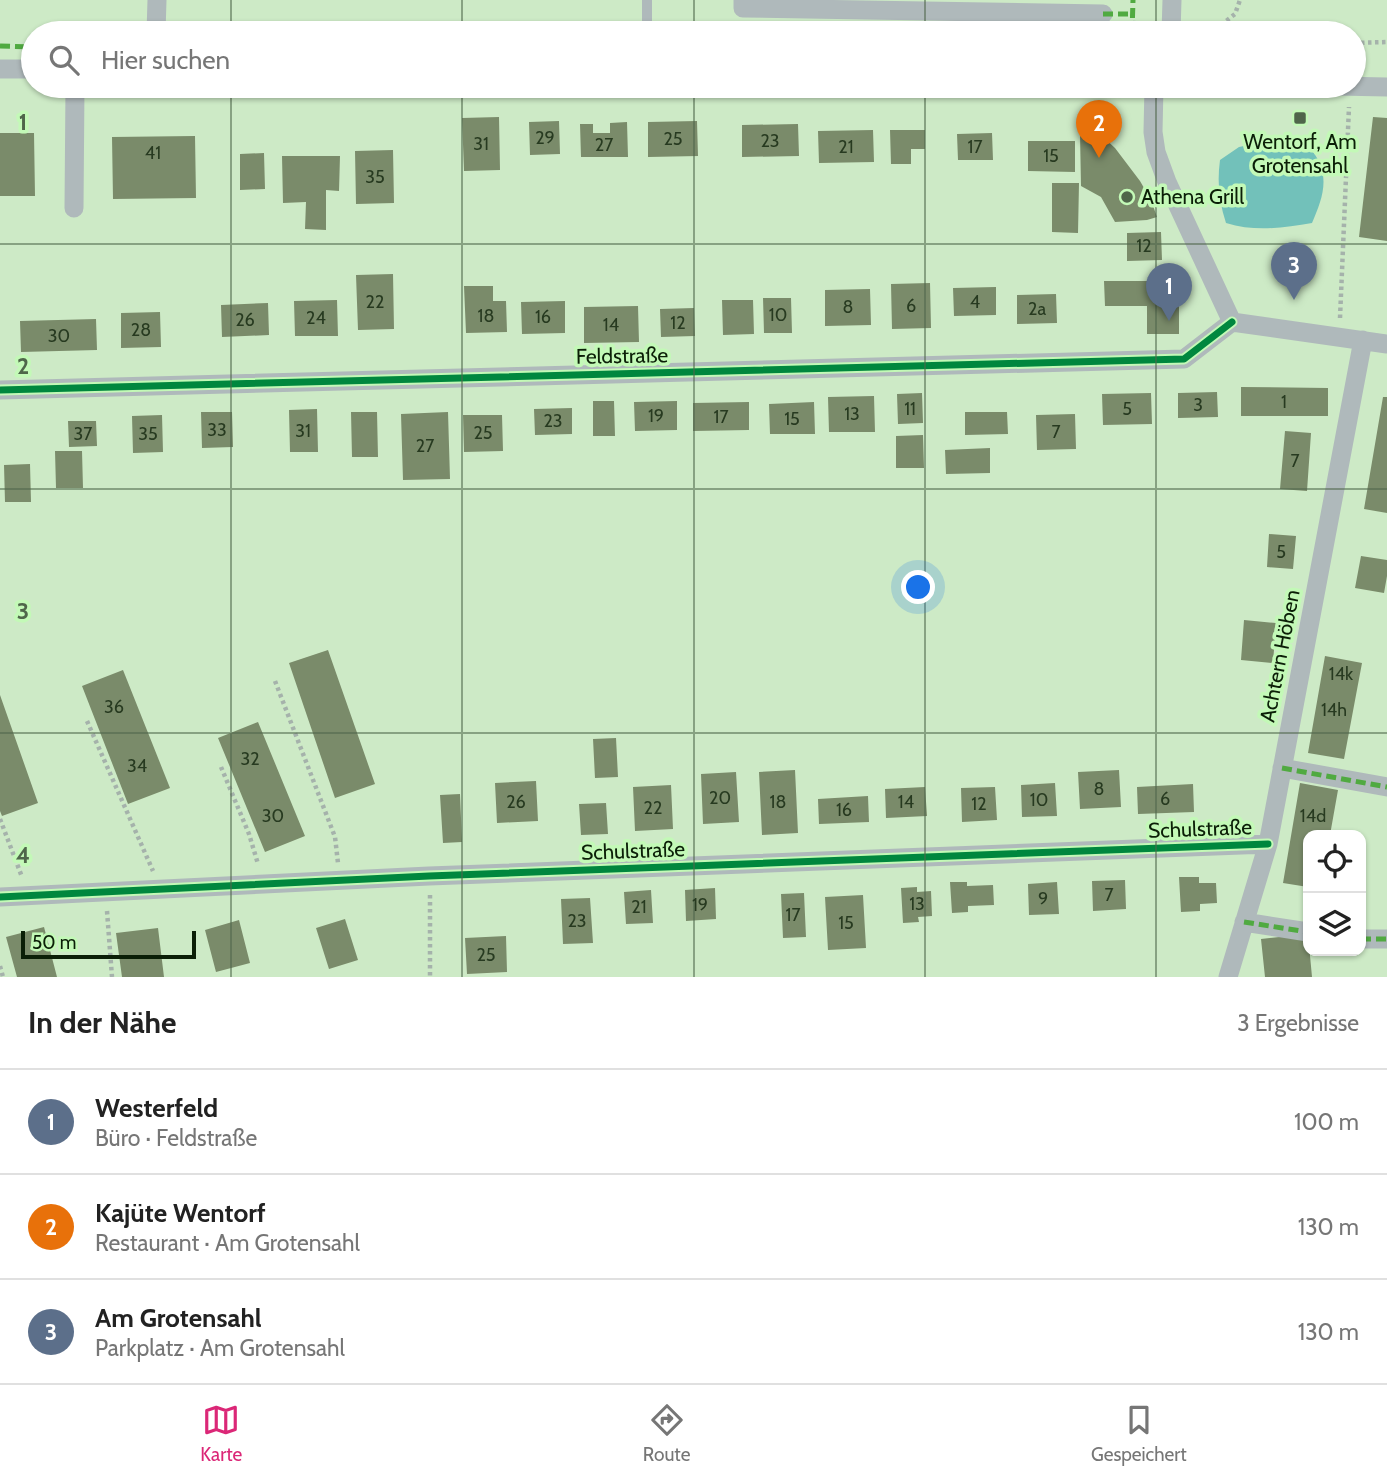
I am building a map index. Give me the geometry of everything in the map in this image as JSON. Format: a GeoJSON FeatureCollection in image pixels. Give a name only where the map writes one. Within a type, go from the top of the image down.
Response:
{"type":"FeatureCollection","features":[{"type":"Feature","properties":{"kind":"street"},"geometry":{"type":"LineString","coordinates":[[156,21],[157,0]]}},
{"type":"Feature","properties":{"kind":"street"},"geometry":{"type":"LineString","coordinates":[[743,0],[743,8],[1103,14]]}},
{"type":"Feature","properties":{"kind":"street"},"geometry":{"type":"LineString","coordinates":[[1171,21],[1172,0]]}},
{"type":"Feature","properties":{"kind":"street"},"geometry":{"type":"LineString","coordinates":[[0,69],[21,69]]}},
{"type":"Feature","properties":{"kind":"street"},"geometry":{"type":"LineString","coordinates":[[1366,86],[1387,87]]}},
{"type":"Feature","properties":{"kind":"street"},"geometry":{"type":"LineString","coordinates":[[74,208],[75,98]]}},
{"type":"Feature","properties":{"kind":"street"},"geometry":{"type":"LineString","coordinates":[[1154,98],[1153,132],[1156,152],[1167,182],[1232,322],[1387,344]]}},
{"type":"Feature","properties":{"kind":"street","name":"Feldstraße"},"geometry":{"type":"LineString","coordinates":[[0,390],[1184,359],[1232,322]]}},
{"type":"Feature","properties":{"kind":"street","name":"Achtern Höben"},"geometry":{"type":"LineString","coordinates":[[1228,977],[1268,844],[1363,340]]}},
{"type":"Feature","properties":{"kind":"street"},"geometry":{"type":"LineString","coordinates":[[1282,768],[1387,788]]}},
{"type":"Feature","properties":{"kind":"street","name":"Schulstraße"},"geometry":{"type":"LineString","coordinates":[[0,897],[429,876],[1268,844]]}},
{"type":"Feature","properties":{"kind":"street"},"geometry":{"type":"LineString","coordinates":[[1244,922],[1303,931]]}},
{"type":"Feature","properties":{"kind":"street"},"geometry":{"type":"LineString","coordinates":[[1366,939],[1387,939]]}},
{"type":"Feature","properties":{"kind":"lane"},"geometry":{"type":"LineString","coordinates":[[647,0],[647,21]]}},
{"type":"Feature","properties":{"kind":"path"},"geometry":{"type":"LineString","coordinates":[[1227,21],[1234,14],[1240,0]]}},
{"type":"Feature","properties":{"kind":"path"},"geometry":{"type":"LineString","coordinates":[[1219,13],[1219,21]]}},
{"type":"Feature","properties":{"kind":"path"},"geometry":{"type":"LineString","coordinates":[[1366,43],[1387,42]]}},
{"type":"Feature","properties":{"kind":"path"},"geometry":{"type":"LineString","coordinates":[[1339,337],[1349,98]]}},
{"type":"Feature","properties":{"kind":"path"},"geometry":{"type":"LineString","coordinates":[[275,681],[335,836],[339,881]]}},
{"type":"Feature","properties":{"kind":"path"},"geometry":{"type":"LineString","coordinates":[[87,721],[161,890]]}},
{"type":"Feature","properties":{"kind":"path"},"geometry":{"type":"LineString","coordinates":[[221,767],[249,834],[264,884]]}},
{"type":"Feature","properties":{"kind":"path"},"geometry":{"type":"LineString","coordinates":[[0,819],[30,896]]}},
{"type":"Feature","properties":{"kind":"path"},"geometry":{"type":"LineString","coordinates":[[429,876],[430,977]]}},
{"type":"Feature","properties":{"kind":"path"},"geometry":{"type":"LineString","coordinates":[[105,892],[112,977]]}},
{"type":"Feature","properties":{"kind":"path"},"geometry":{"type":"LineString","coordinates":[[0,966],[3,977]]}},
{"type":"Feature","properties":{"kind":"water"},"geometry":{"type":"Polygon","coordinates":[[[1303,141],[1321,166],[1324,183],[1312,223],[1258,228],[1226,223],[1219,192],[1220,160],[1239,147],[1263,142],[1303,141]]]}},
{"type":"Feature","properties":{"kind":"building"},"geometry":{"type":"Polygon","coordinates":[[[499,117],[500,170],[464,171],[462,118],[499,117]]]}},
{"type":"Feature","properties":{"kind":"building"},"geometry":{"type":"Polygon","coordinates":[[[1373,117],[1387,118],[1387,241],[1359,237],[1373,117]]]}},
{"type":"Feature","properties":{"kind":"building"},"geometry":{"type":"Polygon","coordinates":[[[559,121],[560,154],[530,155],[529,122],[559,121]]]}},
{"type":"Feature","properties":{"kind":"building"},"geometry":{"type":"Polygon","coordinates":[[[697,121],[698,156],[648,157],[648,122],[697,121]]]}},
{"type":"Feature","properties":{"kind":"building"},"geometry":{"type":"Polygon","coordinates":[[[627,122],[628,157],[581,157],[580,124],[593,124],[593,133],[610,133],[610,123],[627,122]]]}},
{"type":"Feature","properties":{"kind":"building"},"geometry":{"type":"Polygon","coordinates":[[[798,124],[799,156],[742,157],[742,125],[798,124]]]}},
{"type":"Feature","properties":{"kind":"building"},"geometry":{"type":"Polygon","coordinates":[[[873,130],[874,162],[819,163],[818,131],[873,130]]]}},
{"type":"Feature","properties":{"kind":"building"},"geometry":{"type":"Polygon","coordinates":[[[890,130],[925,130],[925,149],[911,149],[911,164],[891,164],[890,130]]]}},
{"type":"Feature","properties":{"kind":"building"},"geometry":{"type":"Polygon","coordinates":[[[0,133],[34,133],[35,196],[0,196],[0,133]]]}},
{"type":"Feature","properties":{"kind":"building"},"geometry":{"type":"Polygon","coordinates":[[[992,133],[993,160],[958,160],[957,134],[992,133]]]}},
{"type":"Feature","properties":{"kind":"building"},"geometry":{"type":"Polygon","coordinates":[[[1080,134],[1100,134],[1115,148],[1140,181],[1157,217],[1115,222],[1101,197],[1081,186],[1080,134]]]}},
{"type":"Feature","properties":{"kind":"building"},"geometry":{"type":"Polygon","coordinates":[[[195,136],[196,198],[113,199],[112,137],[195,136]]]}},
{"type":"Feature","properties":{"kind":"building"},"geometry":{"type":"Polygon","coordinates":[[[1028,141],[1075,141],[1075,172],[1028,171],[1028,141]]]}},
{"type":"Feature","properties":{"kind":"building"},"geometry":{"type":"Polygon","coordinates":[[[393,150],[394,203],[356,204],[355,151],[393,150]]]}},
{"type":"Feature","properties":{"kind":"building"},"geometry":{"type":"Polygon","coordinates":[[[264,153],[265,189],[240,190],[240,154],[264,153]]]}},
{"type":"Feature","properties":{"kind":"building"},"geometry":{"type":"Polygon","coordinates":[[[282,156],[340,156],[339,191],[326,190],[326,230],[305,229],[306,202],[283,203],[282,156]]]}},
{"type":"Feature","properties":{"kind":"building"},"geometry":{"type":"Polygon","coordinates":[[[1052,183],[1079,183],[1078,233],[1052,232],[1052,183]]]}},
{"type":"Feature","properties":{"kind":"building"},"geometry":{"type":"Polygon","coordinates":[[[1161,232],[1162,260],[1127,261],[1127,233],[1161,232]]]}},
{"type":"Feature","properties":{"kind":"building"},"geometry":{"type":"Polygon","coordinates":[[[393,274],[394,329],[358,330],[356,275],[393,274]]]}},
{"type":"Feature","properties":{"kind":"building"},"geometry":{"type":"Polygon","coordinates":[[[1104,281],[1179,281],[1179,334],[1147,334],[1147,306],[1105,306],[1104,281]]]}},
{"type":"Feature","properties":{"kind":"building"},"geometry":{"type":"Polygon","coordinates":[[[930,283],[931,328],[892,329],[891,284],[930,283]]]}},
{"type":"Feature","properties":{"kind":"building"},"geometry":{"type":"Polygon","coordinates":[[[464,286],[493,286],[493,301],[506,301],[507,332],[466,333],[464,286]]]}},
{"type":"Feature","properties":{"kind":"building"},"geometry":{"type":"Polygon","coordinates":[[[996,287],[996,315],[954,316],[953,288],[996,287]]]}},
{"type":"Feature","properties":{"kind":"building"},"geometry":{"type":"Polygon","coordinates":[[[870,289],[871,325],[825,326],[825,290],[870,289]]]}},
{"type":"Feature","properties":{"kind":"building"},"geometry":{"type":"Polygon","coordinates":[[[1056,294],[1057,323],[1017,324],[1017,295],[1056,294]]]}},
{"type":"Feature","properties":{"kind":"building"},"geometry":{"type":"Polygon","coordinates":[[[763,298],[791,298],[792,333],[764,333],[763,298]]]}},
{"type":"Feature","properties":{"kind":"building"},"geometry":{"type":"Polygon","coordinates":[[[337,300],[338,336],[295,336],[294,301],[337,300]]]}},
{"type":"Feature","properties":{"kind":"building"},"geometry":{"type":"Polygon","coordinates":[[[722,300],[753,300],[754,334],[723,335],[722,300]]]}},
{"type":"Feature","properties":{"kind":"building"},"geometry":{"type":"Polygon","coordinates":[[[565,301],[565,333],[522,334],[521,302],[565,301]]]}},
{"type":"Feature","properties":{"kind":"building"},"geometry":{"type":"Polygon","coordinates":[[[268,303],[269,335],[222,337],[221,305],[268,303]]]}},
{"type":"Feature","properties":{"kind":"building"},"geometry":{"type":"Polygon","coordinates":[[[638,306],[639,342],[584,343],[584,307],[638,306]]]}},
{"type":"Feature","properties":{"kind":"building"},"geometry":{"type":"Polygon","coordinates":[[[694,308],[695,336],[661,337],[660,309],[694,308]]]}},
{"type":"Feature","properties":{"kind":"building"},"geometry":{"type":"Polygon","coordinates":[[[160,312],[161,347],[121,348],[121,313],[160,312]]]}},
{"type":"Feature","properties":{"kind":"building"},"geometry":{"type":"Polygon","coordinates":[[[96,319],[97,350],[21,352],[20,321],[96,319]]]}},
{"type":"Feature","properties":{"kind":"building"},"geometry":{"type":"Polygon","coordinates":[[[1241,387],[1328,388],[1328,416],[1241,416],[1241,387]]]}},
{"type":"Feature","properties":{"kind":"building"},"geometry":{"type":"Polygon","coordinates":[[[1217,392],[1218,417],[1178,418],[1178,393],[1217,392]]]}},
{"type":"Feature","properties":{"kind":"building"},"geometry":{"type":"Polygon","coordinates":[[[922,393],[923,423],[898,424],[897,394],[922,393]]]}},
{"type":"Feature","properties":{"kind":"building"},"geometry":{"type":"Polygon","coordinates":[[[1151,393],[1152,424],[1103,425],[1102,394],[1151,393]]]}},
{"type":"Feature","properties":{"kind":"building"},"geometry":{"type":"Polygon","coordinates":[[[874,396],[875,432],[829,432],[828,397],[874,396]]]}},
{"type":"Feature","properties":{"kind":"building"},"geometry":{"type":"Polygon","coordinates":[[[1383,397],[1387,397],[1387,513],[1364,509],[1383,397]]]}},
{"type":"Feature","properties":{"kind":"building"},"geometry":{"type":"Polygon","coordinates":[[[593,401],[614,401],[615,436],[593,436],[593,401]]]}},
{"type":"Feature","properties":{"kind":"building"},"geometry":{"type":"Polygon","coordinates":[[[677,401],[677,430],[635,431],[634,402],[677,401]]]}},
{"type":"Feature","properties":{"kind":"building"},"geometry":{"type":"Polygon","coordinates":[[[749,402],[749,430],[693,431],[693,403],[749,402]]]}},
{"type":"Feature","properties":{"kind":"building"},"geometry":{"type":"Polygon","coordinates":[[[814,402],[815,434],[770,434],[769,404],[814,402]]]}},
{"type":"Feature","properties":{"kind":"building"},"geometry":{"type":"Polygon","coordinates":[[[572,408],[572,434],[535,435],[534,409],[572,408]]]}},
{"type":"Feature","properties":{"kind":"building"},"geometry":{"type":"Polygon","coordinates":[[[317,409],[318,452],[290,452],[289,410],[317,409]]]}},
{"type":"Feature","properties":{"kind":"building"},"geometry":{"type":"Polygon","coordinates":[[[201,412],[232,412],[233,447],[202,448],[201,412]]]}},
{"type":"Feature","properties":{"kind":"building"},"geometry":{"type":"Polygon","coordinates":[[[351,412],[377,412],[378,457],[352,457],[351,412]]]}},
{"type":"Feature","properties":{"kind":"building"},"geometry":{"type":"Polygon","coordinates":[[[448,412],[450,479],[403,480],[401,414],[448,412]]]}},
{"type":"Feature","properties":{"kind":"building"},"geometry":{"type":"Polygon","coordinates":[[[965,412],[1007,412],[1008,434],[965,435],[965,412]]]}},
{"type":"Feature","properties":{"kind":"building"},"geometry":{"type":"Polygon","coordinates":[[[1075,414],[1076,449],[1037,450],[1036,415],[1075,414]]]}},
{"type":"Feature","properties":{"kind":"building"},"geometry":{"type":"Polygon","coordinates":[[[162,415],[163,452],[133,453],[132,416],[162,415]]]}},
{"type":"Feature","properties":{"kind":"building"},"geometry":{"type":"Polygon","coordinates":[[[463,415],[502,415],[503,451],[464,452],[463,415]]]}},
{"type":"Feature","properties":{"kind":"building"},"geometry":{"type":"Polygon","coordinates":[[[68,421],[96,421],[97,446],[69,447],[68,421]]]}},
{"type":"Feature","properties":{"kind":"building"},"geometry":{"type":"Polygon","coordinates":[[[1285,431],[1311,433],[1307,491],[1280,489],[1285,431]]]}},
{"type":"Feature","properties":{"kind":"building"},"geometry":{"type":"Polygon","coordinates":[[[923,435],[924,468],[896,468],[896,436],[923,435]]]}},
{"type":"Feature","properties":{"kind":"building"},"geometry":{"type":"Polygon","coordinates":[[[990,448],[990,473],[946,474],[945,450],[990,448]]]}},
{"type":"Feature","properties":{"kind":"building"},"geometry":{"type":"Polygon","coordinates":[[[55,451],[82,451],[83,488],[56,488],[55,451]]]}},
{"type":"Feature","properties":{"kind":"building"},"geometry":{"type":"Polygon","coordinates":[[[30,464],[31,502],[5,502],[4,465],[30,464]]]}},
{"type":"Feature","properties":{"kind":"building"},"geometry":{"type":"Polygon","coordinates":[[[1269,534],[1296,536],[1293,569],[1267,567],[1269,534]]]}},
{"type":"Feature","properties":{"kind":"building"},"geometry":{"type":"Polygon","coordinates":[[[1361,556],[1387,560],[1384,593],[1355,588],[1361,556]]]}},
{"type":"Feature","properties":{"kind":"building"},"geometry":{"type":"Polygon","coordinates":[[[1244,620],[1276,623],[1273,663],[1241,660],[1244,620]]]}},
{"type":"Feature","properties":{"kind":"building"},"geometry":{"type":"Polygon","coordinates":[[[328,650],[375,784],[335,798],[289,663],[328,650]]]}},
{"type":"Feature","properties":{"kind":"building"},"geometry":{"type":"Polygon","coordinates":[[[1325,656],[1362,663],[1344,759],[1308,753],[1325,656]]]}},
{"type":"Feature","properties":{"kind":"building"},"geometry":{"type":"Polygon","coordinates":[[[123,670],[170,788],[128,804],[82,686],[123,670]]]}},
{"type":"Feature","properties":{"kind":"building"},"geometry":{"type":"Polygon","coordinates":[[[0,695],[38,803],[2,816],[0,811],[0,695]]]}},
{"type":"Feature","properties":{"kind":"building"},"geometry":{"type":"Polygon","coordinates":[[[258,722],[305,836],[265,852],[218,738],[258,722]]]}},
{"type":"Feature","properties":{"kind":"building"},"geometry":{"type":"Polygon","coordinates":[[[616,738],[618,777],[595,778],[593,739],[616,738]]]}},
{"type":"Feature","properties":{"kind":"building"},"geometry":{"type":"Polygon","coordinates":[[[795,770],[798,833],[762,835],[759,772],[795,770]]]}},
{"type":"Feature","properties":{"kind":"building"},"geometry":{"type":"Polygon","coordinates":[[[1119,770],[1121,807],[1080,809],[1078,772],[1119,770]]]}},
{"type":"Feature","properties":{"kind":"building"},"geometry":{"type":"Polygon","coordinates":[[[736,772],[739,822],[703,824],[701,774],[736,772]]]}},
{"type":"Feature","properties":{"kind":"building"},"geometry":{"type":"Polygon","coordinates":[[[536,781],[538,821],[497,823],[495,783],[536,781]]]}},
{"type":"Feature","properties":{"kind":"building"},"geometry":{"type":"Polygon","coordinates":[[[1055,783],[1057,816],[1022,817],[1021,785],[1055,783]]]}},
{"type":"Feature","properties":{"kind":"building"},"geometry":{"type":"Polygon","coordinates":[[[1300,783],[1338,790],[1331,830],[1303,830],[1303,886],[1283,883],[1300,783]]]}},
{"type":"Feature","properties":{"kind":"building"},"geometry":{"type":"Polygon","coordinates":[[[1193,784],[1194,812],[1138,814],[1137,787],[1193,784]]]}},
{"type":"Feature","properties":{"kind":"building"},"geometry":{"type":"Polygon","coordinates":[[[671,785],[673,829],[635,831],[633,787],[671,785]]]}},
{"type":"Feature","properties":{"kind":"building"},"geometry":{"type":"Polygon","coordinates":[[[925,787],[927,816],[886,818],[885,789],[925,787]]]}},
{"type":"Feature","properties":{"kind":"building"},"geometry":{"type":"Polygon","coordinates":[[[995,787],[997,820],[962,822],[961,788],[995,787]]]}},
{"type":"Feature","properties":{"kind":"building"},"geometry":{"type":"Polygon","coordinates":[[[460,794],[462,842],[443,843],[440,795],[460,794]]]}},
{"type":"Feature","properties":{"kind":"building"},"geometry":{"type":"Polygon","coordinates":[[[868,796],[869,822],[819,824],[818,799],[868,796]]]}},
{"type":"Feature","properties":{"kind":"building"},"geometry":{"type":"Polygon","coordinates":[[[606,803],[608,834],[581,835],[579,804],[606,803]]]}},
{"type":"Feature","properties":{"kind":"building"},"geometry":{"type":"Polygon","coordinates":[[[1179,877],[1199,877],[1199,883],[1216,883],[1217,903],[1200,904],[1200,911],[1181,912],[1179,877]]]}},
{"type":"Feature","properties":{"kind":"building"},"geometry":{"type":"Polygon","coordinates":[[[1125,880],[1126,909],[1093,911],[1092,881],[1125,880]]]}},
{"type":"Feature","properties":{"kind":"building"},"geometry":{"type":"Polygon","coordinates":[[[950,882],[967,882],[967,886],[993,885],[994,905],[968,906],[968,912],[952,913],[950,882]]]}},
{"type":"Feature","properties":{"kind":"building"},"geometry":{"type":"Polygon","coordinates":[[[1057,882],[1059,914],[1029,915],[1028,884],[1057,882]]]}},
{"type":"Feature","properties":{"kind":"building"},"geometry":{"type":"Polygon","coordinates":[[[917,887],[917,892],[931,891],[932,916],[918,917],[919,922],[903,923],[901,888],[917,887]]]}},
{"type":"Feature","properties":{"kind":"building"},"geometry":{"type":"Polygon","coordinates":[[[715,888],[716,919],[686,921],[685,890],[715,888]]]}},
{"type":"Feature","properties":{"kind":"building"},"geometry":{"type":"Polygon","coordinates":[[[651,890],[653,923],[626,924],[624,892],[651,890]]]}},
{"type":"Feature","properties":{"kind":"building"},"geometry":{"type":"Polygon","coordinates":[[[804,893],[806,937],[783,938],[781,894],[804,893]]]}},
{"type":"Feature","properties":{"kind":"building"},"geometry":{"type":"Polygon","coordinates":[[[863,895],[866,948],[828,950],[825,897],[863,895]]]}},
{"type":"Feature","properties":{"kind":"building"},"geometry":{"type":"Polygon","coordinates":[[[590,898],[593,943],[563,944],[561,899],[590,898]]]}},
{"type":"Feature","properties":{"kind":"building"},"geometry":{"type":"Polygon","coordinates":[[[345,919],[358,960],[329,969],[316,928],[345,919]]]}},
{"type":"Feature","properties":{"kind":"building"},"geometry":{"type":"Polygon","coordinates":[[[239,920],[250,963],[216,972],[205,930],[239,920]]]}},
{"type":"Feature","properties":{"kind":"building"},"geometry":{"type":"Polygon","coordinates":[[[44,927],[57,977],[17,977],[6,937],[44,927]]]}},
{"type":"Feature","properties":{"kind":"building"},"geometry":{"type":"Polygon","coordinates":[[[158,928],[164,977],[122,977],[116,933],[158,928]]]}},
{"type":"Feature","properties":{"kind":"building"},"geometry":{"type":"Polygon","coordinates":[[[1303,935],[1303,956],[1310,956],[1312,977],[1265,977],[1261,939],[1303,935]]]}},
{"type":"Feature","properties":{"kind":"building"},"geometry":{"type":"Polygon","coordinates":[[[506,936],[507,972],[467,974],[465,938],[506,936]]]}},
{"type":"Feature","properties":{"kind":"marked path"},"geometry":{"type":"LineString","coordinates":[[1132,21],[1133,0]]}},
{"type":"Feature","properties":{"kind":"marked path"},"geometry":{"type":"LineString","coordinates":[[1103,14],[1133,14]]}},
{"type":"Feature","properties":{"kind":"marked path"},"geometry":{"type":"LineString","coordinates":[[0,46],[21,47]]}},
{"type":"Feature","properties":{"kind":"marked path"},"geometry":{"type":"LineString","coordinates":[[1282,768],[1387,787]]}},
{"type":"Feature","properties":{"kind":"marked path"},"geometry":{"type":"LineString","coordinates":[[1244,922],[1303,931]]}},
{"type":"Feature","properties":{"kind":"marked path"},"geometry":{"type":"LineString","coordinates":[[1366,939],[1387,939]]}},
{"type":"Feature","properties":{"kind":"cycle path"},"geometry":{"type":"LineString","coordinates":[[0,390],[1184,359],[1232,322]]}},
{"type":"Feature","properties":{"kind":"cycle path"},"geometry":{"type":"LineString","coordinates":[[0,897],[429,876],[1268,844]]}},
{"type":"Feature","properties":{"kind":"place","name":"Wentorf, Am Grotensahl"},"geometry":{"type":"Point","coordinates":[1300,118]}},
{"type":"Feature","properties":{"kind":"place","name":"Kajüte Wentorf"},"geometry":{"type":"Point","coordinates":[1099,158]}},
{"type":"Feature","properties":{"kind":"place","name":"Athena Grill"},"geometry":{"type":"Point","coordinates":[1127,197]}},
{"type":"Feature","properties":{"kind":"place","name":"Am Grotensahl"},"geometry":{"type":"Point","coordinates":[1294,300]}},
{"type":"Feature","properties":{"kind":"place","name":"Westerfeld"},"geometry":{"type":"Point","coordinates":[1169,321]}}]}
